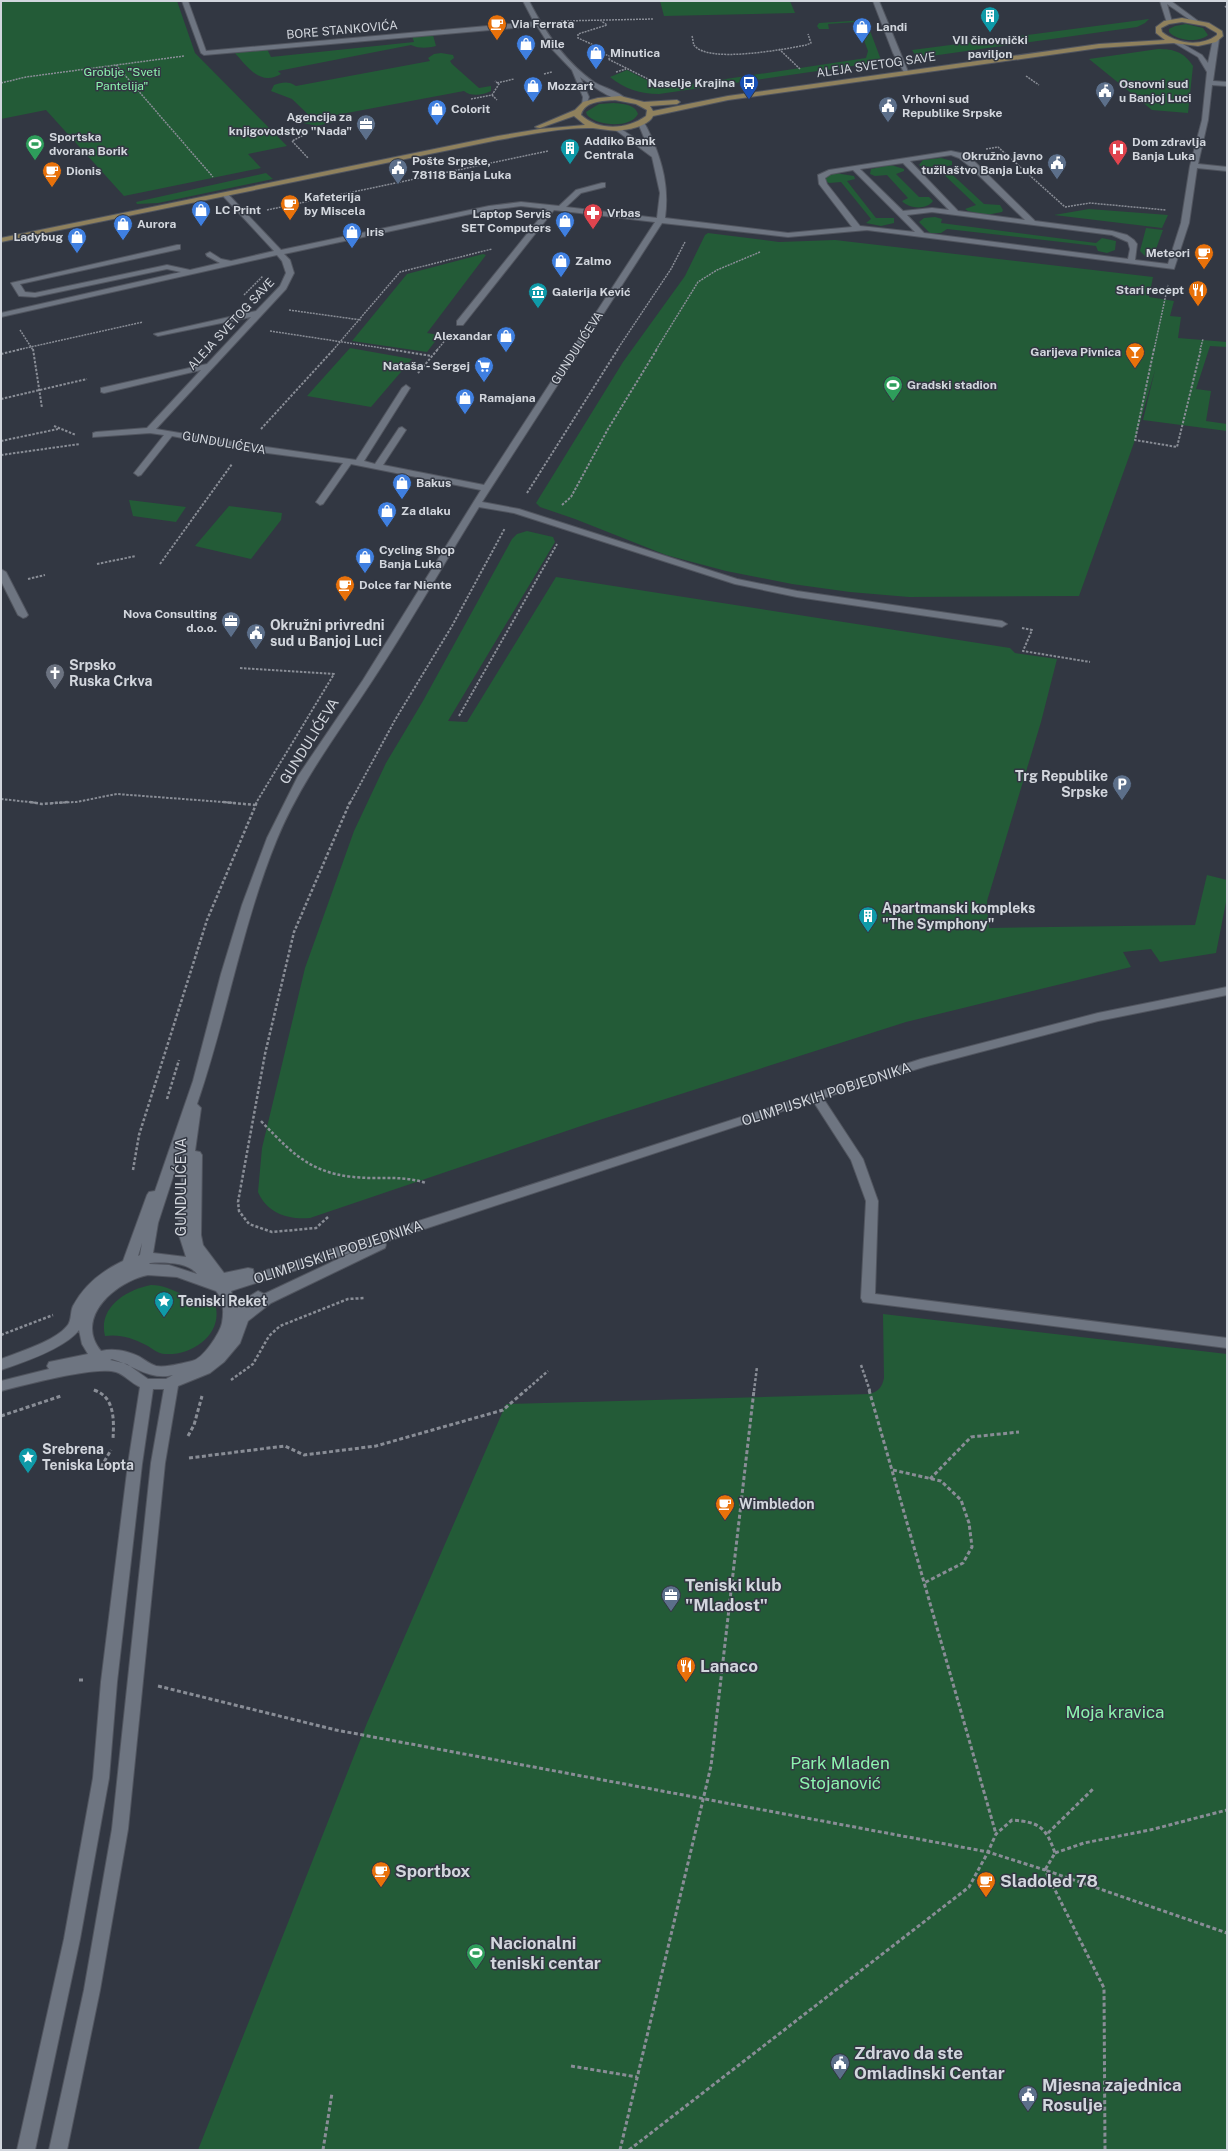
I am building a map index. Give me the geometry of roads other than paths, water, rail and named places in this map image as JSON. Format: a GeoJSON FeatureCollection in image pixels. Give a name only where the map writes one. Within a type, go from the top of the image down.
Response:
{"type":"FeatureCollection","features":[{"type":"Feature","properties":{"kind":"main road"},"geometry":{"type":"LineString","coordinates":[[1150,33],[1158,31],[1160,26],[1169,22],[1195,21],[1224,31],[1216,40],[1196,44],[1174,41],[1162,36],[1158,31]]}},
{"type":"Feature","properties":{"kind":"main road"},"geometry":{"type":"LineString","coordinates":[[1210,25],[1221,24]]}},
{"type":"Feature","properties":{"kind":"main road","name":"ALEJA SVETOG SAVE"},"geometry":{"type":"LineString","coordinates":[[1099,46],[1143,35]]}},
{"type":"Feature","properties":{"kind":"main road","name":"ALEJA SVETOG SAVE"},"geometry":{"type":"LineString","coordinates":[[650,114],[728,98],[1099,46],[1174,41]]}},
{"type":"Feature","properties":{"kind":"main road","name":"ALEJA SVETOG SAVE"},"geometry":{"type":"LineString","coordinates":[[584,104],[599,100],[623,99],[643,104],[728,98]]}},
{"type":"Feature","properties":{"kind":"main road"},"geometry":{"type":"LineString","coordinates":[[498,138],[536,128],[577,112],[584,104]]}},
{"type":"Feature","properties":{"kind":"main road"},"geometry":{"type":"LineString","coordinates":[[1,240],[498,138],[540,131],[595,126],[616,128],[641,123],[650,114],[648,108],[643,104]]}},
{"type":"Feature","properties":{"kind":"main road"},"geometry":{"type":"LineString","coordinates":[[577,112],[577,116],[581,120],[595,126]]}},
{"type":"Feature","properties":{"kind":"street","name":"BORE STANKOVIĆA"},"geometry":{"type":"LineString","coordinates":[[185,1],[204,53],[537,24]]}},
{"type":"Feature","properties":{"kind":"street"},"geometry":{"type":"LineString","coordinates":[[526,1],[537,24],[572,69],[586,97],[584,104]]}},
{"type":"Feature","properties":{"kind":"street"},"geometry":{"type":"LineString","coordinates":[[876,1],[896,53],[907,73]]}},
{"type":"Feature","properties":{"kind":"street"},"geometry":{"type":"LineString","coordinates":[[1163,1],[1169,22]]}},
{"type":"Feature","properties":{"kind":"street"},"geometry":{"type":"LineString","coordinates":[[1167,1],[1195,21]]}},
{"type":"Feature","properties":{"kind":"street"},"geometry":{"type":"LineString","coordinates":[[4,315],[279,253],[489,208],[521,204],[661,219],[788,235],[820,234],[856,228],[1171,267],[1185,223],[1194,166],[1202,133],[1210,83],[1213,49],[1216,40]]}},
{"type":"Feature","properties":{"kind":"street"},"geometry":{"type":"LineString","coordinates":[[1174,41],[1200,56],[1211,73]]}},
{"type":"Feature","properties":{"kind":"street"},"geometry":{"type":"LineString","coordinates":[[572,69],[607,93],[623,99]]}},
{"type":"Feature","properties":{"kind":"street"},"geometry":{"type":"LineString","coordinates":[[1210,83],[1227,84]]}},
{"type":"Feature","properties":{"kind":"street","name":"GUNDULIĆEVA"},"geometry":{"type":"LineString","coordinates":[[146,1259],[152,1224],[163,1186],[199,1082],[227,974],[248,905],[272,838],[303,776],[368,680],[486,488],[661,219],[664,204],[664,185],[657,159],[641,123]]}},
{"type":"Feature","properties":{"kind":"street"},"geometry":{"type":"LineString","coordinates":[[616,128],[641,144],[657,159]]}},
{"type":"Feature","properties":{"kind":"street"},"geometry":{"type":"LineString","coordinates":[[856,228],[823,184],[820,177],[829,172],[951,153],[957,154],[971,163],[1034,224]]}},
{"type":"Feature","properties":{"kind":"street"},"geometry":{"type":"LineString","coordinates":[[905,160],[956,213]]}},
{"type":"Feature","properties":{"kind":"street"},"geometry":{"type":"LineString","coordinates":[[1194,166],[1227,169]]}},
{"type":"Feature","properties":{"kind":"street"},"geometry":{"type":"LineString","coordinates":[[855,168],[923,236]]}},
{"type":"Feature","properties":{"kind":"street"},"geometry":{"type":"LineString","coordinates":[[460,323],[557,207],[576,191],[602,185]]}},
{"type":"Feature","properties":{"kind":"street","name":"ALEJA SVETOG SAVE"},"geometry":{"type":"LineString","coordinates":[[150,430],[282,287],[290,273],[286,260],[227,194]]}},
{"type":"Feature","properties":{"kind":"street"},"geometry":{"type":"LineString","coordinates":[[901,213],[932,210],[1123,236],[1134,243],[1135,248],[1131,262]]}},
{"type":"Feature","properties":{"kind":"street"},"geometry":{"type":"LineString","coordinates":[[177,247],[15,283],[22,294],[35,295],[167,267],[194,272]]}},
{"type":"Feature","properties":{"kind":"street"},"geometry":{"type":"LineString","coordinates":[[210,254],[219,261],[234,264]]}},
{"type":"Feature","properties":{"kind":"street"},"geometry":{"type":"LineString","coordinates":[[158,334],[258,313]]}},
{"type":"Feature","properties":{"kind":"street"},"geometry":{"type":"LineString","coordinates":[[104,390],[208,366]]}},
{"type":"Feature","properties":{"kind":"street"},"geometry":{"type":"LineString","coordinates":[[359,463],[406,388]]}},
{"type":"Feature","properties":{"kind":"street","name":"GUNDULIĆEVA"},"geometry":{"type":"LineString","coordinates":[[96,436],[150,430],[245,447],[378,466],[486,488]]}},
{"type":"Feature","properties":{"kind":"street"},"geometry":{"type":"LineString","coordinates":[[378,466],[402,430]]}},
{"type":"Feature","properties":{"kind":"street"},"geometry":{"type":"LineString","coordinates":[[138,473],[170,434]]}},
{"type":"Feature","properties":{"kind":"street"},"geometry":{"type":"LineString","coordinates":[[320,502],[349,462]]}},
{"type":"Feature","properties":{"kind":"street"},"geometry":{"type":"LineString","coordinates":[[476,504],[516,512],[743,582],[797,594],[1002,624]]}},
{"type":"Feature","properties":{"kind":"street"},"geometry":{"type":"LineString","coordinates":[[1,572],[23,615]]}},
{"type":"Feature","properties":{"kind":"street","name":"OLIMPIJSKIH POBJEDNIKA"},"geometry":{"type":"LineString","coordinates":[[130,1269],[158,1268],[180,1273],[210,1286],[224,1281],[244,1283],[816,1096],[925,1062],[1098,1017],[1227,991]]}},
{"type":"Feature","properties":{"kind":"street","name":"GUNDULIĆEVA"},"geometry":{"type":"LineString","coordinates":[[199,1082],[188,1158],[184,1232],[190,1251],[201,1267]]}},
{"type":"Feature","properties":{"kind":"street","name":"GUNDULIĆEVA"},"geometry":{"type":"LineString","coordinates":[[130,1269],[160,1170],[199,1082]]}},
{"type":"Feature","properties":{"kind":"street","name":"GUNDULIĆEVA"},"geometry":{"type":"LineString","coordinates":[[199,1082],[195,1235],[198,1246],[224,1281]]}},
{"type":"Feature","properties":{"kind":"street"},"geometry":{"type":"LineString","coordinates":[[816,1096],[841,1137],[857,1159],[872,1202],[869,1240],[868,1298],[1227,1343]]}},
{"type":"Feature","properties":{"kind":"street","name":"OLIMPIJSKIH POBJEDNIKA"},"geometry":{"type":"LineString","coordinates":[[236,1319],[285,1288],[432,1222]]}},
{"type":"Feature","properties":{"kind":"street"},"geometry":{"type":"LineString","coordinates":[[1,1380],[101,1361],[122,1368],[137,1380],[147,1384],[172,1383],[205,1369],[219,1358],[234,1338],[236,1319],[224,1281],[208,1277],[201,1267],[171,1258],[146,1259]]}},
{"type":"Feature","properties":{"kind":"street","name":"OLIMPIJSKIH POBJEDNIKA"},"geometry":{"type":"LineString","coordinates":[[80,1330],[86,1320],[91,1306],[105,1290],[130,1269],[139,1268],[146,1259]]}},
{"type":"Feature","properties":{"kind":"street"},"geometry":{"type":"LineString","coordinates":[[58,2150],[92,1990],[120,1829],[158,1463],[172,1383],[207,1357],[223,1340],[236,1319]]}},
{"type":"Feature","properties":{"kind":"street"},"geometry":{"type":"LineString","coordinates":[[80,1330],[101,1361]]}},
{"type":"Feature","properties":{"kind":"street"},"geometry":{"type":"LineString","coordinates":[[1,1365],[80,1330]]}},
{"type":"Feature","properties":{"kind":"street"},"geometry":{"type":"LineString","coordinates":[[1,1371],[62,1346],[80,1330]]}},
{"type":"Feature","properties":{"kind":"street"},"geometry":{"type":"LineString","coordinates":[[1,1386],[101,1361],[112,1354],[123,1356],[153,1371],[164,1372],[185,1368],[207,1357]]}},
{"type":"Feature","properties":{"kind":"street"},"geometry":{"type":"LineString","coordinates":[[26,2150],[72,1939],[101,1778],[109,1682],[134,1464],[147,1384]]}},
{"type":"Feature","properties":{"kind":"place","name":"VII činovnički paviljon"},"geometry":{"type":"Point","coordinates":[990,33]}},
{"type":"Feature","properties":{"kind":"place","name":"Via Ferrata"},"geometry":{"type":"Point","coordinates":[497,41]}},
{"type":"Feature","properties":{"kind":"place","name":"Landi"},"geometry":{"type":"Point","coordinates":[862,44]}},
{"type":"Feature","properties":{"kind":"place","name":"Mile"},"geometry":{"type":"Point","coordinates":[526,61]}},
{"type":"Feature","properties":{"kind":"place","name":"Minutica"},"geometry":{"type":"Point","coordinates":[596,70]}},
{"type":"Feature","properties":{"kind":"place","name":"Naselje Krajina"},"geometry":{"type":"Point","coordinates":[749,100]}},
{"type":"Feature","properties":{"kind":"place","name":"Mozzart"},"geometry":{"type":"Point","coordinates":[533,103]}},
{"type":"Feature","properties":{"kind":"place","name":"Osnovni sud u Banjoj Luci"},"geometry":{"type":"Point","coordinates":[1105,108]}},
{"type":"Feature","properties":{"kind":"place","name":"Vrhovni sud Republike Srpske"},"geometry":{"type":"Point","coordinates":[888,123]}},
{"type":"Feature","properties":{"kind":"place","name":"Colorit"},"geometry":{"type":"Point","coordinates":[437,126]}},
{"type":"Feature","properties":{"kind":"place","name":"Agencija za knjigovodstvo \"Nada\""},"geometry":{"type":"Point","coordinates":[366,141]}},
{"type":"Feature","properties":{"kind":"place","name":"Sportska dvorana Borik"},"geometry":{"type":"Point","coordinates":[35,161]}},
{"type":"Feature","properties":{"kind":"place","name":"Addiko Bank Centrala"},"geometry":{"type":"Point","coordinates":[570,165]}},
{"type":"Feature","properties":{"kind":"place","name":"Dom zdravlja Banja Luka"},"geometry":{"type":"Point","coordinates":[1118,166]}},
{"type":"Feature","properties":{"kind":"place","name":"Okružno javno tužilaštvo Banja Luka"},"geometry":{"type":"Point","coordinates":[1057,180]}},
{"type":"Feature","properties":{"kind":"place","name":"Pošte Srpske, 78118 Banja Luka"},"geometry":{"type":"Point","coordinates":[398,185]}},
{"type":"Feature","properties":{"kind":"place","name":"Dionis"},"geometry":{"type":"Point","coordinates":[52,188]}},
{"type":"Feature","properties":{"kind":"place","name":"Kafeterija by Miscela"},"geometry":{"type":"Point","coordinates":[290,221]}},
{"type":"Feature","properties":{"kind":"place","name":"LC Print"},"geometry":{"type":"Point","coordinates":[201,227]}},
{"type":"Feature","properties":{"kind":"place","name":"Vrbas"},"geometry":{"type":"Point","coordinates":[593,230]}},
{"type":"Feature","properties":{"kind":"place","name":"Laptop Servis SET Computers"},"geometry":{"type":"Point","coordinates":[565,238]}},
{"type":"Feature","properties":{"kind":"place","name":"Aurora"},"geometry":{"type":"Point","coordinates":[123,241]}},
{"type":"Feature","properties":{"kind":"place","name":"Iris"},"geometry":{"type":"Point","coordinates":[352,249]}},
{"type":"Feature","properties":{"kind":"place","name":"Ladybug"},"geometry":{"type":"Point","coordinates":[77,254]}},
{"type":"Feature","properties":{"kind":"place","name":"Meteori"},"geometry":{"type":"Point","coordinates":[1204,270]}},
{"type":"Feature","properties":{"kind":"place","name":"Zalmo"},"geometry":{"type":"Point","coordinates":[561,278]}},
{"type":"Feature","properties":{"kind":"place","name":"Stari recept"},"geometry":{"type":"Point","coordinates":[1198,307]}},
{"type":"Feature","properties":{"kind":"place","name":"Galerija Kević"},"geometry":{"type":"Point","coordinates":[538,309]}},
{"type":"Feature","properties":{"kind":"place","name":"Alexandar"},"geometry":{"type":"Point","coordinates":[506,353]}},
{"type":"Feature","properties":{"kind":"place","name":"Garijeva Pivnica"},"geometry":{"type":"Point","coordinates":[1135,369]}},
{"type":"Feature","properties":{"kind":"place","name":"Nataša - Sergej"},"geometry":{"type":"Point","coordinates":[484,383]}},
{"type":"Feature","properties":{"kind":"place","name":"Gradski stadion"},"geometry":{"type":"Point","coordinates":[893,402]}},
{"type":"Feature","properties":{"kind":"place","name":"Ramajana"},"geometry":{"type":"Point","coordinates":[465,415]}},
{"type":"Feature","properties":{"kind":"place","name":"Bakus"},"geometry":{"type":"Point","coordinates":[402,500]}},
{"type":"Feature","properties":{"kind":"place","name":"Za dlaku"},"geometry":{"type":"Point","coordinates":[387,528]}},
{"type":"Feature","properties":{"kind":"place","name":"Cycling Shop Banja Luka"},"geometry":{"type":"Point","coordinates":[365,574]}},
{"type":"Feature","properties":{"kind":"place","name":"Dolce far Niente"},"geometry":{"type":"Point","coordinates":[345,602]}},
{"type":"Feature","properties":{"kind":"place","name":"Nova Consulting d.o.o."},"geometry":{"type":"Point","coordinates":[231,638]}},
{"type":"Feature","properties":{"kind":"place","name":"Okružni privredni sud u Banjoj Luci"},"geometry":{"type":"Point","coordinates":[256,650]}},
{"type":"Feature","properties":{"kind":"place","name":"Srpsko Ruska Crkva"},"geometry":{"type":"Point","coordinates":[55,690]}},
{"type":"Feature","properties":{"kind":"place","name":"Trg Republike Srpske"},"geometry":{"type":"Point","coordinates":[1122,801]}},
{"type":"Feature","properties":{"kind":"place","name":"Apartmanski kompleks \"The Symphony\""},"geometry":{"type":"Point","coordinates":[868,933]}},
{"type":"Feature","properties":{"kind":"place","name":"Teniski Reket"},"geometry":{"type":"Point","coordinates":[164,1318]}},
{"type":"Feature","properties":{"kind":"place","name":"Srebrena Teniska Lopta"},"geometry":{"type":"Point","coordinates":[28,1474]}},
{"type":"Feature","properties":{"kind":"place","name":"Wimbledon"},"geometry":{"type":"Point","coordinates":[725,1521]}},
{"type":"Feature","properties":{"kind":"place","name":"Teniski klub \"Mladost\""},"geometry":{"type":"Point","coordinates":[671,1612]}},
{"type":"Feature","properties":{"kind":"place","name":"Lanaco"},"geometry":{"type":"Point","coordinates":[686,1683]}},
{"type":"Feature","properties":{"kind":"place","name":"Sportbox"},"geometry":{"type":"Point","coordinates":[381,1888]}},
{"type":"Feature","properties":{"kind":"place","name":"Sladoled 78"},"geometry":{"type":"Point","coordinates":[986,1898]}},
{"type":"Feature","properties":{"kind":"place","name":"Nacionalni teniski centar"},"geometry":{"type":"Point","coordinates":[476,1970]}},
{"type":"Feature","properties":{"kind":"place","name":"Zdravo da ste Omladinski Centar"},"geometry":{"type":"Point","coordinates":[840,2080]}},
{"type":"Feature","properties":{"kind":"place","name":"Mjesna zajednica Rosulje"},"geometry":{"type":"Point","coordinates":[1028,2112]}},
{"type":"Feature","properties":{"kind":"park label","name":"Groblje \"Sveti Pantelija\""},"geometry":{"type":"Point","coordinates":[122,79]}},
{"type":"Feature","properties":{"kind":"park label","name":"Moja kravica"},"geometry":{"type":"Point","coordinates":[1115,1712]}},
{"type":"Feature","properties":{"kind":"park label","name":"Park Mladen Stojanović"},"geometry":{"type":"Point","coordinates":[840,1773]}}]}
